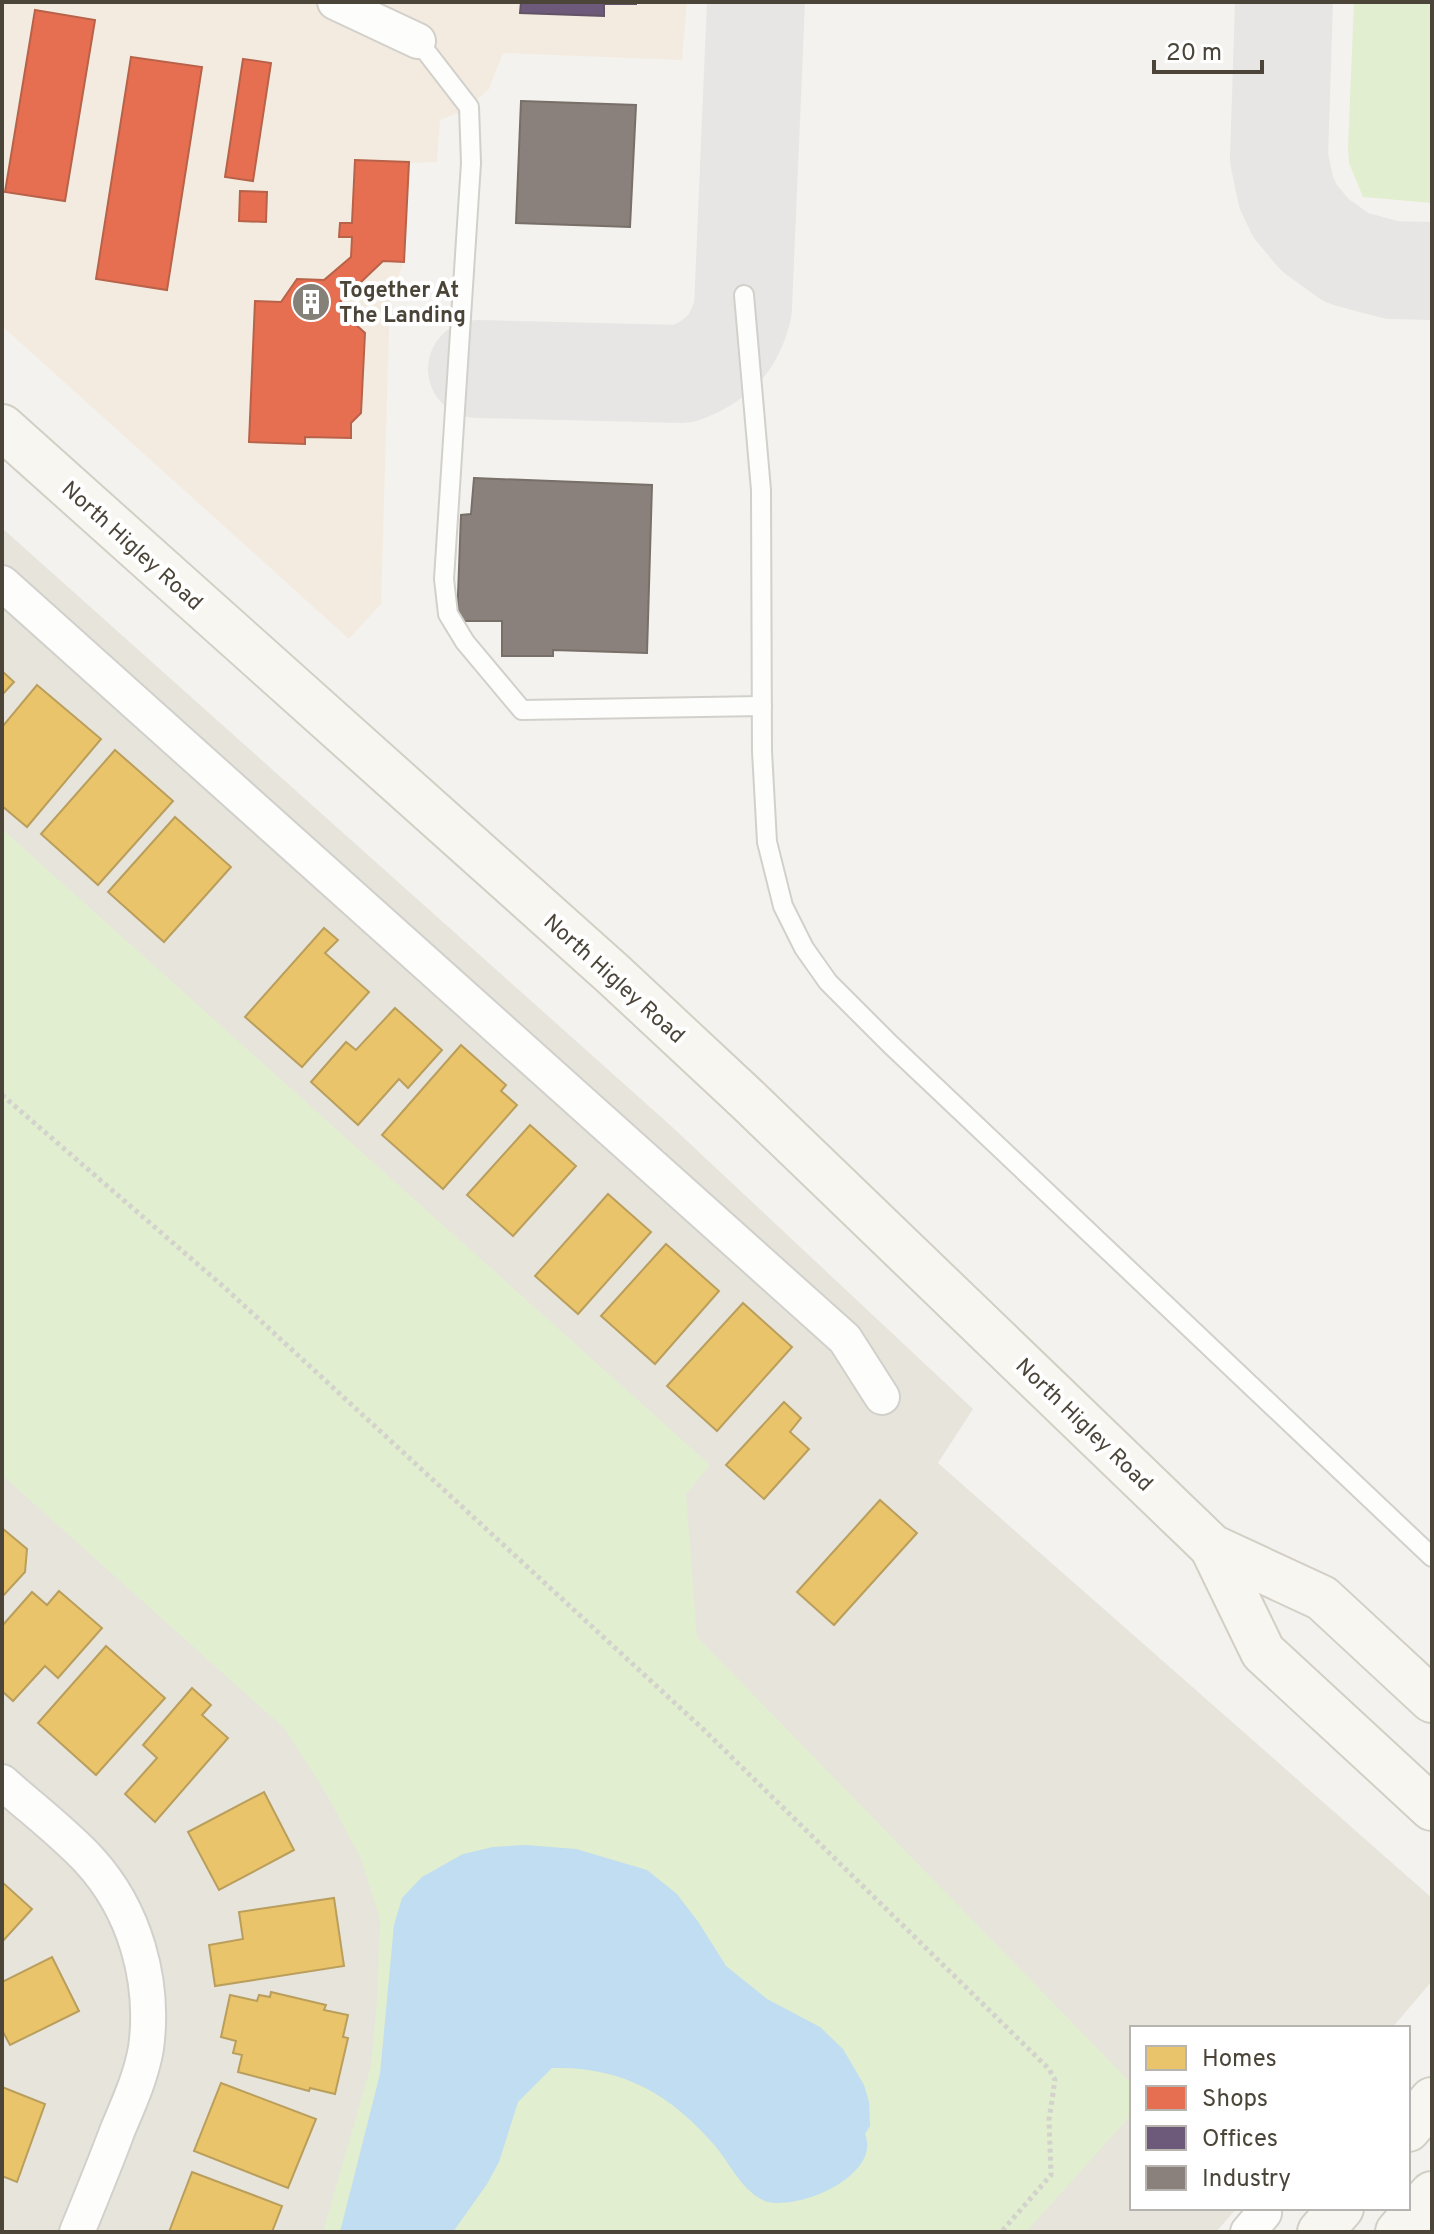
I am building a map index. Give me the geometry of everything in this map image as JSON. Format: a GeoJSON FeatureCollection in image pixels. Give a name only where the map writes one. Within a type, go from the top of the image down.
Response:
{"type":"FeatureCollection","features":[{"type":"Feature","properties":{"kind":"main road","name":"North Higley Road"},"geometry":{"type":"LineString","coordinates":[[2,427],[613,974],[1212,1547],[1322,1598],[1432,1700]]}},
{"type":"Feature","properties":{"kind":"main road","name":"North Higley Road"},"geometry":{"type":"LineString","coordinates":[[1212,1547],[1263,1652],[1432,1808]]}},
{"type":"Feature","properties":{"kind":"main road"},"geometry":{"type":"LineString","coordinates":[[1410,2127],[1432,2100]]}},
{"type":"Feature","properties":{"kind":"main road"},"geometry":{"type":"LineString","coordinates":[[1398,2232],[1432,2194]]}},
{"type":"Feature","properties":{"kind":"main road"},"geometry":{"type":"LineString","coordinates":[[1320,2232],[1339,2210]]}},
{"type":"Feature","properties":{"kind":"street"},"geometry":{"type":"LineString","coordinates":[[335,2],[418,41]]}},
{"type":"Feature","properties":{"kind":"street"},"geometry":{"type":"LineString","coordinates":[[2,583],[845,1339],[882,1397]]}},
{"type":"Feature","properties":{"kind":"street"},"geometry":{"type":"LineString","coordinates":[[2,1782],[89,1861],[110,1887],[127,1916],[146,1981],[146,2038],[137,2082],[77,2232]]}},
{"type":"Feature","properties":{"kind":"lane"},"geometry":{"type":"LineString","coordinates":[[418,41],[469,107],[471,163],[444,579],[448,614],[465,642],[522,710],[762,706]]}},
{"type":"Feature","properties":{"kind":"lane"},"geometry":{"type":"LineString","coordinates":[[744,295],[761,490],[762,706],[767,842],[783,906],[804,948],[828,982],[1432,1557]]}},
{"type":"Feature","properties":{"kind":"path"},"geometry":{"type":"LineString","coordinates":[[2,1095],[224,1287],[703,1729],[1049,2069],[1055,2080],[1049,2120],[1051,2175],[1001,2232]]}},
{"type":"Feature","properties":{"kind":"shaded area"},"geometry":{"type":"Polygon","coordinates":[[[2,2],[687,2],[682,60],[503,53],[489,89],[465,110],[440,120],[437,162],[409,163],[404,262],[390,297],[381,604],[349,639],[2,326],[2,2]]]}},
{"type":"Feature","properties":{"kind":"shaded area"},"geometry":{"type":"Polygon","coordinates":[[[2,528],[670,1125],[973,1409],[938,1463],[1432,1898],[1432,1981],[1394,2026],[1130,2026],[1130,2210],[1235,2210],[1216,2232],[2,2232],[2,528]]]}},
{"type":"Feature","properties":{"kind":"green space"},"geometry":{"type":"Polygon","coordinates":[[[1354,2],[1432,2],[1432,203],[1363,197],[1349,163],[1354,2]]]}},
{"type":"Feature","properties":{"kind":"green space"},"geometry":{"type":"Polygon","coordinates":[[[2,829],[710,1465],[686,1494],[697,1637],[1130,2082],[1130,2116],[1026,2232],[323,2232],[371,2065],[380,1919],[361,1859],[327,1795],[285,1729],[2,1475],[2,829]]]}},
{"type":"Feature","properties":{"kind":"water"},"geometry":{"type":"Polygon","coordinates":[[[525,1845],[576,1849],[647,1870],[677,1894],[726,1966],[767,1999],[820,2027],[843,2049],[864,2085],[869,2102],[870,2126],[865,2134],[867,2149],[861,2164],[849,2177],[815,2196],[779,2203],[765,2201],[750,2191],[699,2128],[663,2098],[623,2078],[601,2072],[552,2068],[518,2102],[499,2162],[453,2232],[340,2232],[380,2074],[394,1925],[402,1898],[422,1877],[463,1854],[493,1847],[525,1845]]]}},
{"type":"Feature","properties":{"kind":"building: Homes"},"geometry":{"type":"Polygon","coordinates":[[[2,671],[14,682],[2,695],[2,671]]]}},
{"type":"Feature","properties":{"kind":"building: Homes"},"geometry":{"type":"Polygon","coordinates":[[[37,685],[101,739],[27,827],[2,806],[2,727],[37,685]]]}},
{"type":"Feature","properties":{"kind":"building: Homes"},"geometry":{"type":"Polygon","coordinates":[[[115,750],[173,801],[98,885],[41,834],[115,750]]]}},
{"type":"Feature","properties":{"kind":"building: Homes"},"geometry":{"type":"Polygon","coordinates":[[[175,817],[231,867],[164,942],[108,892],[175,817]]]}},
{"type":"Feature","properties":{"kind":"building: Homes"},"geometry":{"type":"Polygon","coordinates":[[[324,928],[338,940],[325,953],[369,992],[302,1067],[245,1017],[324,928]]]}},
{"type":"Feature","properties":{"kind":"building: Homes"},"geometry":{"type":"Polygon","coordinates":[[[395,1008],[442,1050],[408,1088],[399,1079],[358,1125],[311,1082],[346,1042],[356,1050],[395,1008]]]}},
{"type":"Feature","properties":{"kind":"building: Homes"},"geometry":{"type":"Polygon","coordinates":[[[461,1045],[506,1085],[501,1091],[517,1105],[443,1189],[382,1135],[461,1045]]]}},
{"type":"Feature","properties":{"kind":"building: Homes"},"geometry":{"type":"Polygon","coordinates":[[[530,1125],[576,1166],[513,1236],[467,1195],[530,1125]]]}},
{"type":"Feature","properties":{"kind":"building: Homes"},"geometry":{"type":"Polygon","coordinates":[[[608,1194],[651,1232],[578,1314],[535,1276],[608,1194]]]}},
{"type":"Feature","properties":{"kind":"building: Homes"},"geometry":{"type":"Polygon","coordinates":[[[666,1244],[719,1291],[655,1364],[601,1316],[666,1244]]]}},
{"type":"Feature","properties":{"kind":"building: Homes"},"geometry":{"type":"Polygon","coordinates":[[[743,1303],[792,1347],[717,1431],[667,1386],[743,1303]]]}},
{"type":"Feature","properties":{"kind":"building: Homes"},"geometry":{"type":"Polygon","coordinates":[[[784,1402],[801,1418],[790,1432],[809,1449],[764,1499],[726,1465],[784,1402]]]}},
{"type":"Feature","properties":{"kind":"building: Homes"},"geometry":{"type":"Polygon","coordinates":[[[880,1500],[917,1533],[834,1625],[797,1592],[880,1500]]]}},
{"type":"Feature","properties":{"kind":"building: Homes"},"geometry":{"type":"Polygon","coordinates":[[[2,1528],[27,1549],[25,1572],[2,1597],[2,1528]]]}},
{"type":"Feature","properties":{"kind":"building: Homes"},"geometry":{"type":"Polygon","coordinates":[[[59,1591],[102,1628],[58,1678],[45,1666],[13,1701],[2,1691],[2,1626],[32,1592],[47,1605],[59,1591]]]}},
{"type":"Feature","properties":{"kind":"building: Homes"},"geometry":{"type":"Polygon","coordinates":[[[106,1646],[165,1698],[96,1775],[38,1723],[106,1646]]]}},
{"type":"Feature","properties":{"kind":"building: Homes"},"geometry":{"type":"Polygon","coordinates":[[[192,1688],[211,1705],[202,1715],[228,1738],[155,1822],[125,1794],[157,1758],[143,1745],[192,1688]]]}},
{"type":"Feature","properties":{"kind":"building: Homes"},"geometry":{"type":"Polygon","coordinates":[[[264,1792],[294,1850],[219,1890],[188,1832],[264,1792]]]}},
{"type":"Feature","properties":{"kind":"building: Homes"},"geometry":{"type":"Polygon","coordinates":[[[2,1882],[32,1909],[2,1942],[2,1882]]]}},
{"type":"Feature","properties":{"kind":"building: Homes"},"geometry":{"type":"Polygon","coordinates":[[[334,1898],[344,1966],[215,1986],[209,1945],[243,1939],[239,1912],[334,1898]]]}},
{"type":"Feature","properties":{"kind":"building: Homes"},"geometry":{"type":"Polygon","coordinates":[[[52,1957],[79,2011],[10,2045],[2,2030],[2,1982],[52,1957]]]}},
{"type":"Feature","properties":{"kind":"building: Homes"},"geometry":{"type":"Polygon","coordinates":[[[271,1992],[326,2005],[324,2010],[348,2015],[343,2037],[348,2038],[335,2094],[310,2088],[309,2091],[238,2072],[242,2055],[233,2053],[236,2041],[221,2037],[230,1995],[257,2001],[259,1995],[270,1997],[271,1992]]]}},
{"type":"Feature","properties":{"kind":"building: Homes"},"geometry":{"type":"Polygon","coordinates":[[[221,2083],[316,2119],[288,2188],[194,2151],[221,2083]]]}},
{"type":"Feature","properties":{"kind":"building: Homes"},"geometry":{"type":"Polygon","coordinates":[[[2,2087],[45,2104],[17,2182],[2,2176],[2,2087]]]}},
{"type":"Feature","properties":{"kind":"building: Homes"},"geometry":{"type":"Polygon","coordinates":[[[192,2172],[282,2206],[272,2232],[169,2232],[192,2172]]]}},
{"type":"Feature","properties":{"kind":"building: Shops"},"geometry":{"type":"Polygon","coordinates":[[[35,10],[95,20],[65,201],[5,192],[35,10]]]}},
{"type":"Feature","properties":{"kind":"building: Shops"},"geometry":{"type":"Polygon","coordinates":[[[131,57],[202,67],[167,290],[96,279],[131,57]]]}},
{"type":"Feature","properties":{"kind":"building: Shops"},"geometry":{"type":"Polygon","coordinates":[[[243,59],[271,63],[253,181],[225,177],[243,59]]]}},
{"type":"Feature","properties":{"kind":"building: Shops","name":"Together At The Landing"},"geometry":{"type":"Polygon","coordinates":[[[355,160],[409,162],[404,262],[383,261],[338,304],[355,305],[354,323],[365,333],[361,413],[351,423],[351,438],[305,437],[305,444],[249,442],[255,301],[281,302],[297,279],[324,280],[351,257],[352,237],[339,237],[340,223],[352,223],[355,160]]]}},
{"type":"Feature","properties":{"kind":"building: Shops"},"geometry":{"type":"Polygon","coordinates":[[[240,191],[267,192],[266,222],[239,221],[240,191]]]}},
{"type":"Feature","properties":{"kind":"building: Offices"},"geometry":{"type":"Polygon","coordinates":[[[521,2],[636,4],[604,4],[604,16],[520,13],[521,2]]]}},
{"type":"Feature","properties":{"kind":"building: Industry"},"geometry":{"type":"Polygon","coordinates":[[[521,101],[636,105],[630,227],[516,223],[521,101]]]}},
{"type":"Feature","properties":{"kind":"building: Industry"},"geometry":{"type":"Polygon","coordinates":[[[474,478],[652,485],[647,653],[553,650],[553,656],[502,656],[502,621],[457,621],[461,515],[471,514],[474,478]]]}},
{"type":"Feature","properties":{"kind":"taxiway"},"geometry":{"type":"LineString","coordinates":[[477,369],[683,374],[706,363],[723,350],[735,332],[743,308],[756,2]]}},
{"type":"Feature","properties":{"kind":"taxiway"},"geometry":{"type":"LineString","coordinates":[[1284,2],[1279,158],[1286,192],[1295,211],[1315,235],[1347,258],[1392,270],[1432,271]]}},
{"type":"Feature","properties":{"kind":"place","name":"Together At The Landing"},"geometry":{"type":"Point","coordinates":[311,302]}}]}
